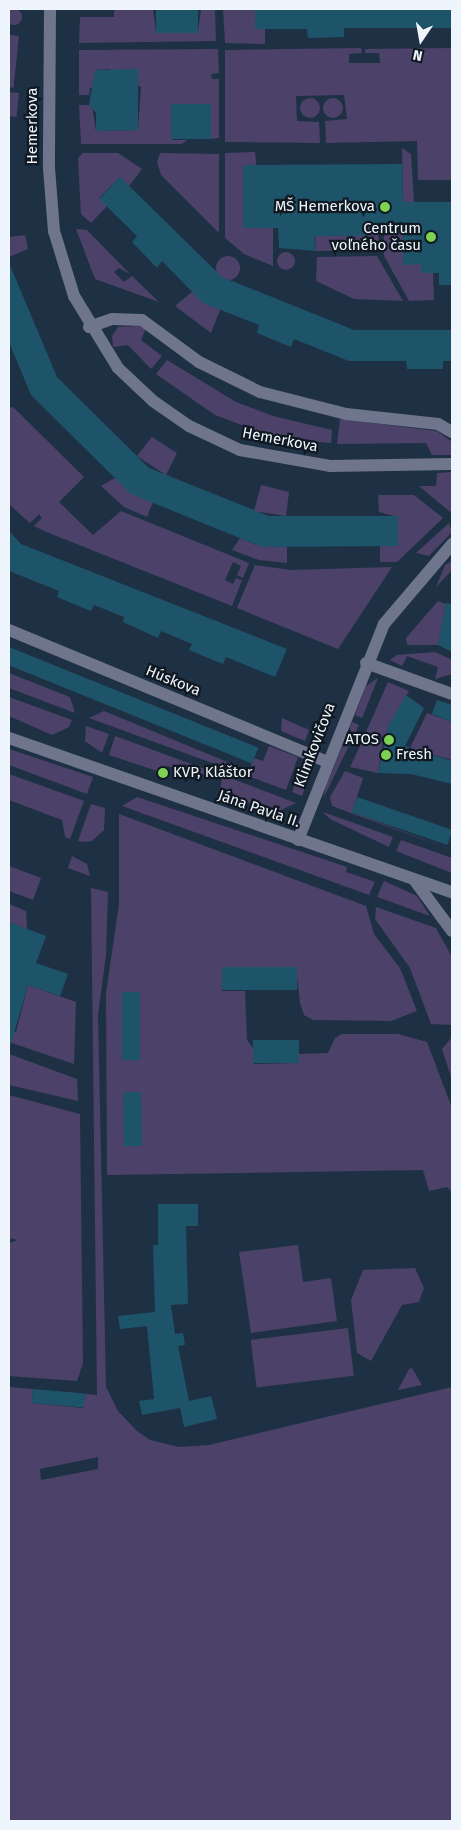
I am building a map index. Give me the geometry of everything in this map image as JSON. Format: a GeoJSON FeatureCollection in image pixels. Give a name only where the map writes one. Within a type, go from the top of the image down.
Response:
{"type":"FeatureCollection","features":[{"type":"Feature","properties":{"kind":"street","name":"Hemerkova"},"geometry":{"type":"LineString","coordinates":[[50,9],[52,216],[63,266],[90,327],[118,368],[146,395],[190,426],[232,447],[271,458],[330,466],[452,464]]}},
{"type":"Feature","properties":{"kind":"street"},"geometry":{"type":"LineString","coordinates":[[90,327],[117,318],[142,320],[199,362],[260,392],[346,414],[438,424],[452,432]]}},
{"type":"Feature","properties":{"kind":"street","name":"Klimkovičova"},"geometry":{"type":"LineString","coordinates":[[298,840],[326,761],[366,663],[395,608],[452,544]]}},
{"type":"Feature","properties":{"kind":"street","name":"Húskova"},"geometry":{"type":"LineString","coordinates":[[9,630],[326,761]]}},
{"type":"Feature","properties":{"kind":"street"},"geometry":{"type":"LineString","coordinates":[[366,663],[452,694]]}},
{"type":"Feature","properties":{"kind":"street","name":"Jána Pavla II."},"geometry":{"type":"LineString","coordinates":[[9,738],[452,892]]}},
{"type":"Feature","properties":{"kind":"street"},"geometry":{"type":"LineString","coordinates":[[413,879],[452,931]]}},
{"type":"Feature","properties":{"kind":"shaded area"},"geometry":{"type":"Polygon","coordinates":[[[14,9],[22,17],[14,25],[6,17],[14,9]]]}},
{"type":"Feature","properties":{"kind":"shaded area"},"geometry":{"type":"Polygon","coordinates":[[[114,9],[153,9],[156,32],[170,33],[198,32],[201,9],[215,9],[216,41],[79,43],[80,17],[114,17],[114,9]]]}},
{"type":"Feature","properties":{"kind":"shaded area"},"geometry":{"type":"Polygon","coordinates":[[[223,9],[255,9],[255,29],[265,29],[265,44],[225,43],[223,9]]]}},
{"type":"Feature","properties":{"kind":"shaded area"},"geometry":{"type":"Polygon","coordinates":[[[10,35],[19,36],[14,88],[9,87],[10,35]]]}},
{"type":"Feature","properties":{"kind":"shaded area"},"geometry":{"type":"Polygon","coordinates":[[[361,48],[362,53],[349,54],[349,63],[380,63],[379,53],[365,53],[365,49],[452,48],[452,180],[418,180],[417,141],[326,143],[325,121],[347,119],[344,95],[296,96],[297,121],[319,122],[320,143],[225,142],[225,50],[361,48]]]}},
{"type":"Feature","properties":{"kind":"shaded area"},"geometry":{"type":"Polygon","coordinates":[[[218,49],[219,73],[211,74],[212,79],[219,79],[219,138],[211,139],[210,104],[171,105],[172,140],[187,140],[182,144],[81,144],[79,105],[92,105],[96,131],[138,130],[141,87],[109,69],[96,70],[95,88],[90,88],[89,95],[79,95],[79,50],[218,49]]]}},
{"type":"Feature","properties":{"kind":"shaded area"},"geometry":{"type":"Polygon","coordinates":[[[9,92],[19,93],[16,117],[9,116],[9,92]]]}},
{"type":"Feature","properties":{"kind":"shaded area"},"geometry":{"type":"Polygon","coordinates":[[[310,98],[317,101],[320,108],[317,115],[310,118],[303,115],[300,108],[303,101],[310,98]]]}},
{"type":"Feature","properties":{"kind":"shaded area"},"geometry":{"type":"Polygon","coordinates":[[[333,98],[340,101],[343,108],[340,115],[333,118],[326,115],[323,108],[326,101],[333,98]]]}},
{"type":"Feature","properties":{"kind":"shaded area"},"geometry":{"type":"Polygon","coordinates":[[[402,148],[411,154],[414,202],[403,202],[402,148]]]}},
{"type":"Feature","properties":{"kind":"shaded area"},"geometry":{"type":"Polygon","coordinates":[[[255,152],[261,212],[243,212],[243,228],[273,228],[273,266],[244,254],[225,238],[225,153],[255,152]]]}},
{"type":"Feature","properties":{"kind":"shaded area"},"geometry":{"type":"Polygon","coordinates":[[[83,153],[118,153],[142,169],[129,186],[120,177],[99,198],[107,206],[91,223],[81,214],[78,158],[83,153]]]}},
{"type":"Feature","properties":{"kind":"shaded area"},"geometry":{"type":"Polygon","coordinates":[[[160,153],[219,154],[219,233],[161,175],[157,162],[160,153]]]}},
{"type":"Feature","properties":{"kind":"shaded area"},"geometry":{"type":"Polygon","coordinates":[[[368,226],[378,226],[379,250],[316,251],[315,236],[368,236],[368,226]]]}},
{"type":"Feature","properties":{"kind":"shaded area"},"geometry":{"type":"Polygon","coordinates":[[[384,226],[403,227],[403,264],[421,264],[421,273],[433,273],[434,300],[409,301],[384,256],[384,226]]]}},
{"type":"Feature","properties":{"kind":"shaded area"},"geometry":{"type":"Polygon","coordinates":[[[76,229],[87,230],[130,274],[119,268],[114,272],[124,282],[132,276],[159,302],[95,279],[76,229]]]}},
{"type":"Feature","properties":{"kind":"shaded area"},"geometry":{"type":"Polygon","coordinates":[[[25,235],[28,249],[9,257],[9,237],[25,235]]]}},
{"type":"Feature","properties":{"kind":"shaded area"},"geometry":{"type":"Polygon","coordinates":[[[286,252],[292,255],[295,261],[292,267],[286,270],[280,267],[277,261],[280,255],[286,252]]]}},
{"type":"Feature","properties":{"kind":"shaded area"},"geometry":{"type":"Polygon","coordinates":[[[228,256],[236,260],[240,268],[236,276],[228,280],[220,276],[216,268],[220,260],[228,256]]]}},
{"type":"Feature","properties":{"kind":"shaded area"},"geometry":{"type":"Polygon","coordinates":[[[377,256],[403,301],[354,299],[316,281],[317,257],[377,256]]]}},
{"type":"Feature","properties":{"kind":"shaded area"},"geometry":{"type":"Polygon","coordinates":[[[193,291],[220,310],[211,333],[175,306],[193,291]]]}},
{"type":"Feature","properties":{"kind":"shaded area"},"geometry":{"type":"Polygon","coordinates":[[[138,326],[146,328],[141,340],[162,356],[151,369],[128,345],[113,347],[112,336],[118,327],[138,326]]]}},
{"type":"Feature","properties":{"kind":"shaded area"},"geometry":{"type":"Polygon","coordinates":[[[167,360],[236,402],[273,416],[332,430],[331,443],[277,438],[215,415],[156,374],[167,360]]]}},
{"type":"Feature","properties":{"kind":"shaded area"},"geometry":{"type":"Polygon","coordinates":[[[13,407],[84,477],[59,502],[93,535],[121,511],[249,563],[243,578],[237,575],[241,566],[233,562],[225,580],[233,584],[236,578],[242,580],[232,606],[44,531],[34,526],[42,518],[39,514],[30,523],[23,517],[9,504],[9,408],[13,407]]]}},
{"type":"Feature","properties":{"kind":"shaded area"},"geometry":{"type":"Polygon","coordinates":[[[340,419],[437,431],[452,442],[452,455],[432,455],[426,443],[337,444],[340,419]]]}},
{"type":"Feature","properties":{"kind":"shaded area"},"geometry":{"type":"Polygon","coordinates":[[[152,437],[177,453],[166,475],[137,456],[152,437]]]}},
{"type":"Feature","properties":{"kind":"shaded area"},"geometry":{"type":"Polygon","coordinates":[[[452,472],[452,509],[450,512],[419,486],[436,486],[437,473],[452,472]]]}},
{"type":"Feature","properties":{"kind":"shaded area"},"geometry":{"type":"Polygon","coordinates":[[[115,478],[153,502],[147,517],[124,507],[101,486],[115,478]]]}},
{"type":"Feature","properties":{"kind":"shaded area"},"geometry":{"type":"Polygon","coordinates":[[[261,485],[289,492],[286,516],[254,511],[261,485]]]}},
{"type":"Feature","properties":{"kind":"shaded area"},"geometry":{"type":"Polygon","coordinates":[[[378,495],[414,495],[443,518],[397,562],[380,562],[380,546],[398,546],[398,517],[379,512],[378,495]]]}},
{"type":"Feature","properties":{"kind":"shaded area"},"geometry":{"type":"Polygon","coordinates":[[[449,523],[452,532],[429,556],[416,553],[449,523]]]}},
{"type":"Feature","properties":{"kind":"shaded area"},"geometry":{"type":"Polygon","coordinates":[[[261,533],[269,534],[269,547],[287,547],[287,563],[259,560],[232,550],[240,538],[256,545],[261,533]]]}},
{"type":"Feature","properties":{"kind":"shaded area"},"geometry":{"type":"Polygon","coordinates":[[[452,561],[452,570],[436,587],[445,565],[452,561]]]}},
{"type":"Feature","properties":{"kind":"shaded area"},"geometry":{"type":"Polygon","coordinates":[[[255,565],[291,570],[392,567],[338,649],[237,608],[255,565]]]}},
{"type":"Feature","properties":{"kind":"shaded area"},"geometry":{"type":"Polygon","coordinates":[[[438,601],[446,604],[438,645],[407,645],[406,638],[438,601]]]}},
{"type":"Feature","properties":{"kind":"shaded area"},"geometry":{"type":"Polygon","coordinates":[[[435,652],[452,660],[452,674],[435,679],[438,667],[407,656],[402,666],[390,660],[397,655],[435,652]]]}},
{"type":"Feature","properties":{"kind":"shaded area"},"geometry":{"type":"Polygon","coordinates":[[[9,673],[70,697],[75,713],[9,688],[9,673]]]}},
{"type":"Feature","properties":{"kind":"shaded area"},"geometry":{"type":"Polygon","coordinates":[[[378,678],[362,718],[355,715],[366,686],[378,678]]]}},
{"type":"Feature","properties":{"kind":"shaded area"},"geometry":{"type":"Polygon","coordinates":[[[388,682],[409,691],[384,737],[366,732],[388,682]]]}},
{"type":"Feature","properties":{"kind":"shaded area"},"geometry":{"type":"Polygon","coordinates":[[[9,697],[72,720],[69,727],[52,735],[9,716],[9,697]]]}},
{"type":"Feature","properties":{"kind":"shaded area"},"geometry":{"type":"Polygon","coordinates":[[[104,711],[249,771],[254,758],[263,761],[269,746],[298,757],[286,790],[89,718],[104,711]]]}},
{"type":"Feature","properties":{"kind":"shaded area"},"geometry":{"type":"Polygon","coordinates":[[[427,713],[452,722],[452,760],[410,748],[427,713]]]}},
{"type":"Feature","properties":{"kind":"shaded area"},"geometry":{"type":"Polygon","coordinates":[[[282,718],[309,730],[305,741],[281,731],[282,718]]]}},
{"type":"Feature","properties":{"kind":"shaded area"},"geometry":{"type":"Polygon","coordinates":[[[352,722],[359,725],[324,797],[325,789],[352,722]]]}},
{"type":"Feature","properties":{"kind":"shaded area"},"geometry":{"type":"Polygon","coordinates":[[[86,726],[109,734],[102,753],[85,741],[86,726]]]}},
{"type":"Feature","properties":{"kind":"shaded area"},"geometry":{"type":"Polygon","coordinates":[[[365,735],[383,742],[378,773],[350,767],[365,735]]]}},
{"type":"Feature","properties":{"kind":"shaded area"},"geometry":{"type":"Polygon","coordinates":[[[115,736],[213,772],[212,776],[166,766],[163,773],[109,755],[115,736]]]}},
{"type":"Feature","properties":{"kind":"shaded area"},"geometry":{"type":"Polygon","coordinates":[[[9,749],[93,777],[87,794],[9,765],[9,749]]]}},
{"type":"Feature","properties":{"kind":"shaded area"},"geometry":{"type":"Polygon","coordinates":[[[304,760],[313,769],[302,796],[292,792],[304,760]]]}},
{"type":"Feature","properties":{"kind":"shaded area"},"geometry":{"type":"Polygon","coordinates":[[[345,771],[363,778],[352,812],[452,850],[332,806],[330,797],[345,771]]]}},
{"type":"Feature","properties":{"kind":"shaded area"},"geometry":{"type":"Polygon","coordinates":[[[9,774],[84,801],[70,839],[65,837],[62,820],[9,800],[9,774]]]}},
{"type":"Feature","properties":{"kind":"shaded area"},"geometry":{"type":"Polygon","coordinates":[[[222,775],[296,803],[277,812],[220,793],[222,775]]]}},
{"type":"Feature","properties":{"kind":"shaded area"},"geometry":{"type":"Polygon","coordinates":[[[137,797],[347,867],[346,872],[375,882],[369,895],[122,806],[137,797]]]}},
{"type":"Feature","properties":{"kind":"shaded area"},"geometry":{"type":"Polygon","coordinates":[[[91,804],[105,808],[104,830],[92,841],[78,841],[91,804]]]}},
{"type":"Feature","properties":{"kind":"shaded area"},"geometry":{"type":"Polygon","coordinates":[[[323,812],[393,837],[389,847],[330,819],[323,812]]]}},
{"type":"Feature","properties":{"kind":"shaded area"},"geometry":{"type":"Polygon","coordinates":[[[119,814],[366,906],[374,934],[400,968],[417,1011],[391,1021],[313,1020],[304,1015],[300,1003],[296,967],[222,968],[222,991],[245,991],[247,1040],[253,1048],[254,1064],[299,1063],[299,1054],[328,1053],[335,1038],[342,1034],[398,1034],[427,1042],[452,1108],[452,1192],[447,1187],[429,1191],[423,1170],[107,1175],[106,993],[119,904],[119,814]]]}},
{"type":"Feature","properties":{"kind":"shaded area"},"geometry":{"type":"Polygon","coordinates":[[[401,840],[452,858],[452,873],[396,851],[401,840]]]}},
{"type":"Feature","properties":{"kind":"shaded area"},"geometry":{"type":"Polygon","coordinates":[[[72,856],[87,864],[90,876],[68,868],[72,856]]]}},
{"type":"Feature","properties":{"kind":"shaded area"},"geometry":{"type":"Polygon","coordinates":[[[9,866],[41,878],[33,900],[9,891],[9,866]]]}},
{"type":"Feature","properties":{"kind":"shaded area"},"geometry":{"type":"Polygon","coordinates":[[[384,881],[417,896],[430,916],[377,897],[384,881]]]}},
{"type":"Feature","properties":{"kind":"shaded area"},"geometry":{"type":"Polygon","coordinates":[[[91,888],[108,892],[106,955],[98,1015],[106,1387],[118,1411],[137,1431],[150,1440],[179,1447],[209,1445],[452,1387],[452,1821],[9,1821],[9,1387],[33,1389],[32,1403],[83,1408],[85,1394],[97,1395],[91,888]],[[98,1457],[40,1469],[41,1480],[98,1469],[98,1457]]]}},
{"type":"Feature","properties":{"kind":"shaded area"},"geometry":{"type":"Polygon","coordinates":[[[9,904],[26,911],[27,929],[9,922],[9,904]]]}},
{"type":"Feature","properties":{"kind":"shaded area"},"geometry":{"type":"Polygon","coordinates":[[[376,907],[436,928],[452,957],[452,1025],[431,1024],[410,968],[375,919],[376,907]]]}},
{"type":"Feature","properties":{"kind":"shaded area"},"geometry":{"type":"Polygon","coordinates":[[[28,985],[76,1002],[74,1064],[9,1042],[9,1030],[16,1032],[28,985]]]}},
{"type":"Feature","properties":{"kind":"shaded area"},"geometry":{"type":"Polygon","coordinates":[[[452,1037],[452,1080],[442,1049],[452,1037]]]}},
{"type":"Feature","properties":{"kind":"shaded area"},"geometry":{"type":"Polygon","coordinates":[[[9,1054],[77,1079],[78,1101],[9,1085],[9,1054]]]}},
{"type":"Feature","properties":{"kind":"shaded area"},"geometry":{"type":"Polygon","coordinates":[[[9,1095],[80,1114],[83,1363],[77,1381],[9,1376],[9,1243],[18,1240],[9,1238],[9,1095]]]}},
{"type":"Feature","properties":{"kind":"shaded area"},"geometry":{"type":"Polygon","coordinates":[[[298,1245],[303,1282],[331,1278],[337,1321],[251,1333],[239,1252],[298,1245]]]}},
{"type":"Feature","properties":{"kind":"shaded area"},"geometry":{"type":"Polygon","coordinates":[[[415,1268],[424,1288],[419,1302],[402,1305],[371,1361],[357,1353],[351,1300],[363,1270],[415,1268]]]}},
{"type":"Feature","properties":{"kind":"shaded area"},"geometry":{"type":"Polygon","coordinates":[[[348,1328],[354,1376],[257,1388],[251,1340],[348,1328]]]}},
{"type":"Feature","properties":{"kind":"shaded area"},"geometry":{"type":"Polygon","coordinates":[[[412,1368],[422,1385],[398,1390],[409,1369],[412,1368]]]}},
{"type":"Feature","properties":{"kind":"building"},"geometry":{"type":"Polygon","coordinates":[[[156,9],[198,9],[198,33],[156,33],[156,9]]]}},
{"type":"Feature","properties":{"kind":"building"},"geometry":{"type":"Polygon","coordinates":[[[255,9],[452,9],[452,28],[344,28],[344,37],[308,38],[307,29],[255,29],[255,9]]]}},
{"type":"Feature","properties":{"kind":"building"},"geometry":{"type":"Polygon","coordinates":[[[138,69],[138,130],[96,131],[96,113],[89,105],[95,70],[138,69]]]}},
{"type":"Feature","properties":{"kind":"building"},"geometry":{"type":"Polygon","coordinates":[[[171,104],[211,104],[211,139],[171,139],[171,104]]]}},
{"type":"Feature","properties":{"kind":"building","name":"MŠ Hemerkova"},"geometry":{"type":"Polygon","coordinates":[[[402,164],[403,202],[452,202],[452,285],[439,285],[439,273],[421,273],[421,264],[403,265],[403,227],[368,226],[368,236],[314,236],[316,251],[279,248],[278,228],[243,228],[243,165],[402,164]]]}},
{"type":"Feature","properties":{"kind":"building"},"geometry":{"type":"Polygon","coordinates":[[[120,177],[222,277],[354,330],[452,330],[452,361],[443,361],[443,369],[407,369],[406,361],[349,361],[294,339],[291,347],[257,333],[259,325],[203,303],[162,261],[157,268],[132,242],[137,236],[99,199],[120,177]]]}},
{"type":"Feature","properties":{"kind":"building"},"geometry":{"type":"Polygon","coordinates":[[[9,263],[57,377],[149,468],[269,516],[398,516],[398,546],[262,547],[131,494],[31,395],[9,342],[9,263]]]}},
{"type":"Feature","properties":{"kind":"building"},"geometry":{"type":"Polygon","coordinates":[[[9,531],[21,544],[287,649],[275,677],[226,657],[223,664],[189,650],[192,644],[161,631],[158,638],[123,622],[124,617],[94,605],[91,611],[57,597],[59,591],[9,571],[9,531]]]}},
{"type":"Feature","properties":{"kind":"building"},"geometry":{"type":"Polygon","coordinates":[[[446,603],[452,604],[452,652],[438,645],[446,603]]]}},
{"type":"Feature","properties":{"kind":"building"},"geometry":{"type":"Polygon","coordinates":[[[9,647],[258,748],[252,764],[9,665],[9,647]]]}},
{"type":"Feature","properties":{"kind":"building"},"geometry":{"type":"Polygon","coordinates":[[[406,695],[424,708],[405,746],[452,761],[452,784],[411,774],[378,773],[388,726],[406,695]]]}},
{"type":"Feature","properties":{"kind":"building"},"geometry":{"type":"Polygon","coordinates":[[[437,700],[452,705],[452,722],[432,714],[437,700]]]}},
{"type":"Feature","properties":{"kind":"building"},"geometry":{"type":"Polygon","coordinates":[[[357,797],[452,830],[447,845],[352,812],[357,797]]]}},
{"type":"Feature","properties":{"kind":"building"},"geometry":{"type":"Polygon","coordinates":[[[9,922],[46,936],[36,963],[68,974],[60,996],[28,985],[10,1047],[9,922]]]}},
{"type":"Feature","properties":{"kind":"building"},"geometry":{"type":"Polygon","coordinates":[[[222,967],[297,967],[297,990],[222,990],[222,967]]]}},
{"type":"Feature","properties":{"kind":"building"},"geometry":{"type":"Polygon","coordinates":[[[122,992],[140,992],[140,1060],[122,1060],[122,992]]]}},
{"type":"Feature","properties":{"kind":"building"},"geometry":{"type":"Polygon","coordinates":[[[253,1040],[299,1040],[299,1063],[253,1063],[253,1040]]]}},
{"type":"Feature","properties":{"kind":"building"},"geometry":{"type":"Polygon","coordinates":[[[123,1092],[141,1092],[142,1146],[124,1146],[123,1092]]]}},
{"type":"Feature","properties":{"kind":"building"},"geometry":{"type":"Polygon","coordinates":[[[158,1204],[198,1204],[198,1226],[186,1226],[188,1304],[171,1305],[175,1334],[183,1333],[185,1345],[178,1346],[189,1401],[211,1396],[217,1419],[184,1427],[180,1408],[142,1415],[139,1401],[154,1399],[147,1326],[120,1329],[118,1316],[155,1312],[153,1245],[158,1245],[158,1204]]]}},
{"type":"Feature","properties":{"kind":"building"},"geometry":{"type":"Polygon","coordinates":[[[33,1389],[85,1394],[84,1407],[32,1403],[33,1389]]]}},
{"type":"Feature","properties":{"kind":"place","name":"MŠ Hemerkova"},"geometry":{"type":"Point","coordinates":[385,207]}},
{"type":"Feature","properties":{"kind":"place","name":"Centrum voľného času"},"geometry":{"type":"Point","coordinates":[431,237]}},
{"type":"Feature","properties":{"kind":"place","name":"ATOS"},"geometry":{"type":"Point","coordinates":[389,740]}},
{"type":"Feature","properties":{"kind":"place","name":"Fresh"},"geometry":{"type":"Point","coordinates":[386,755]}},
{"type":"Feature","properties":{"kind":"place","name":"KVP, Kláštor"},"geometry":{"type":"Point","coordinates":[163,773]}}]}
